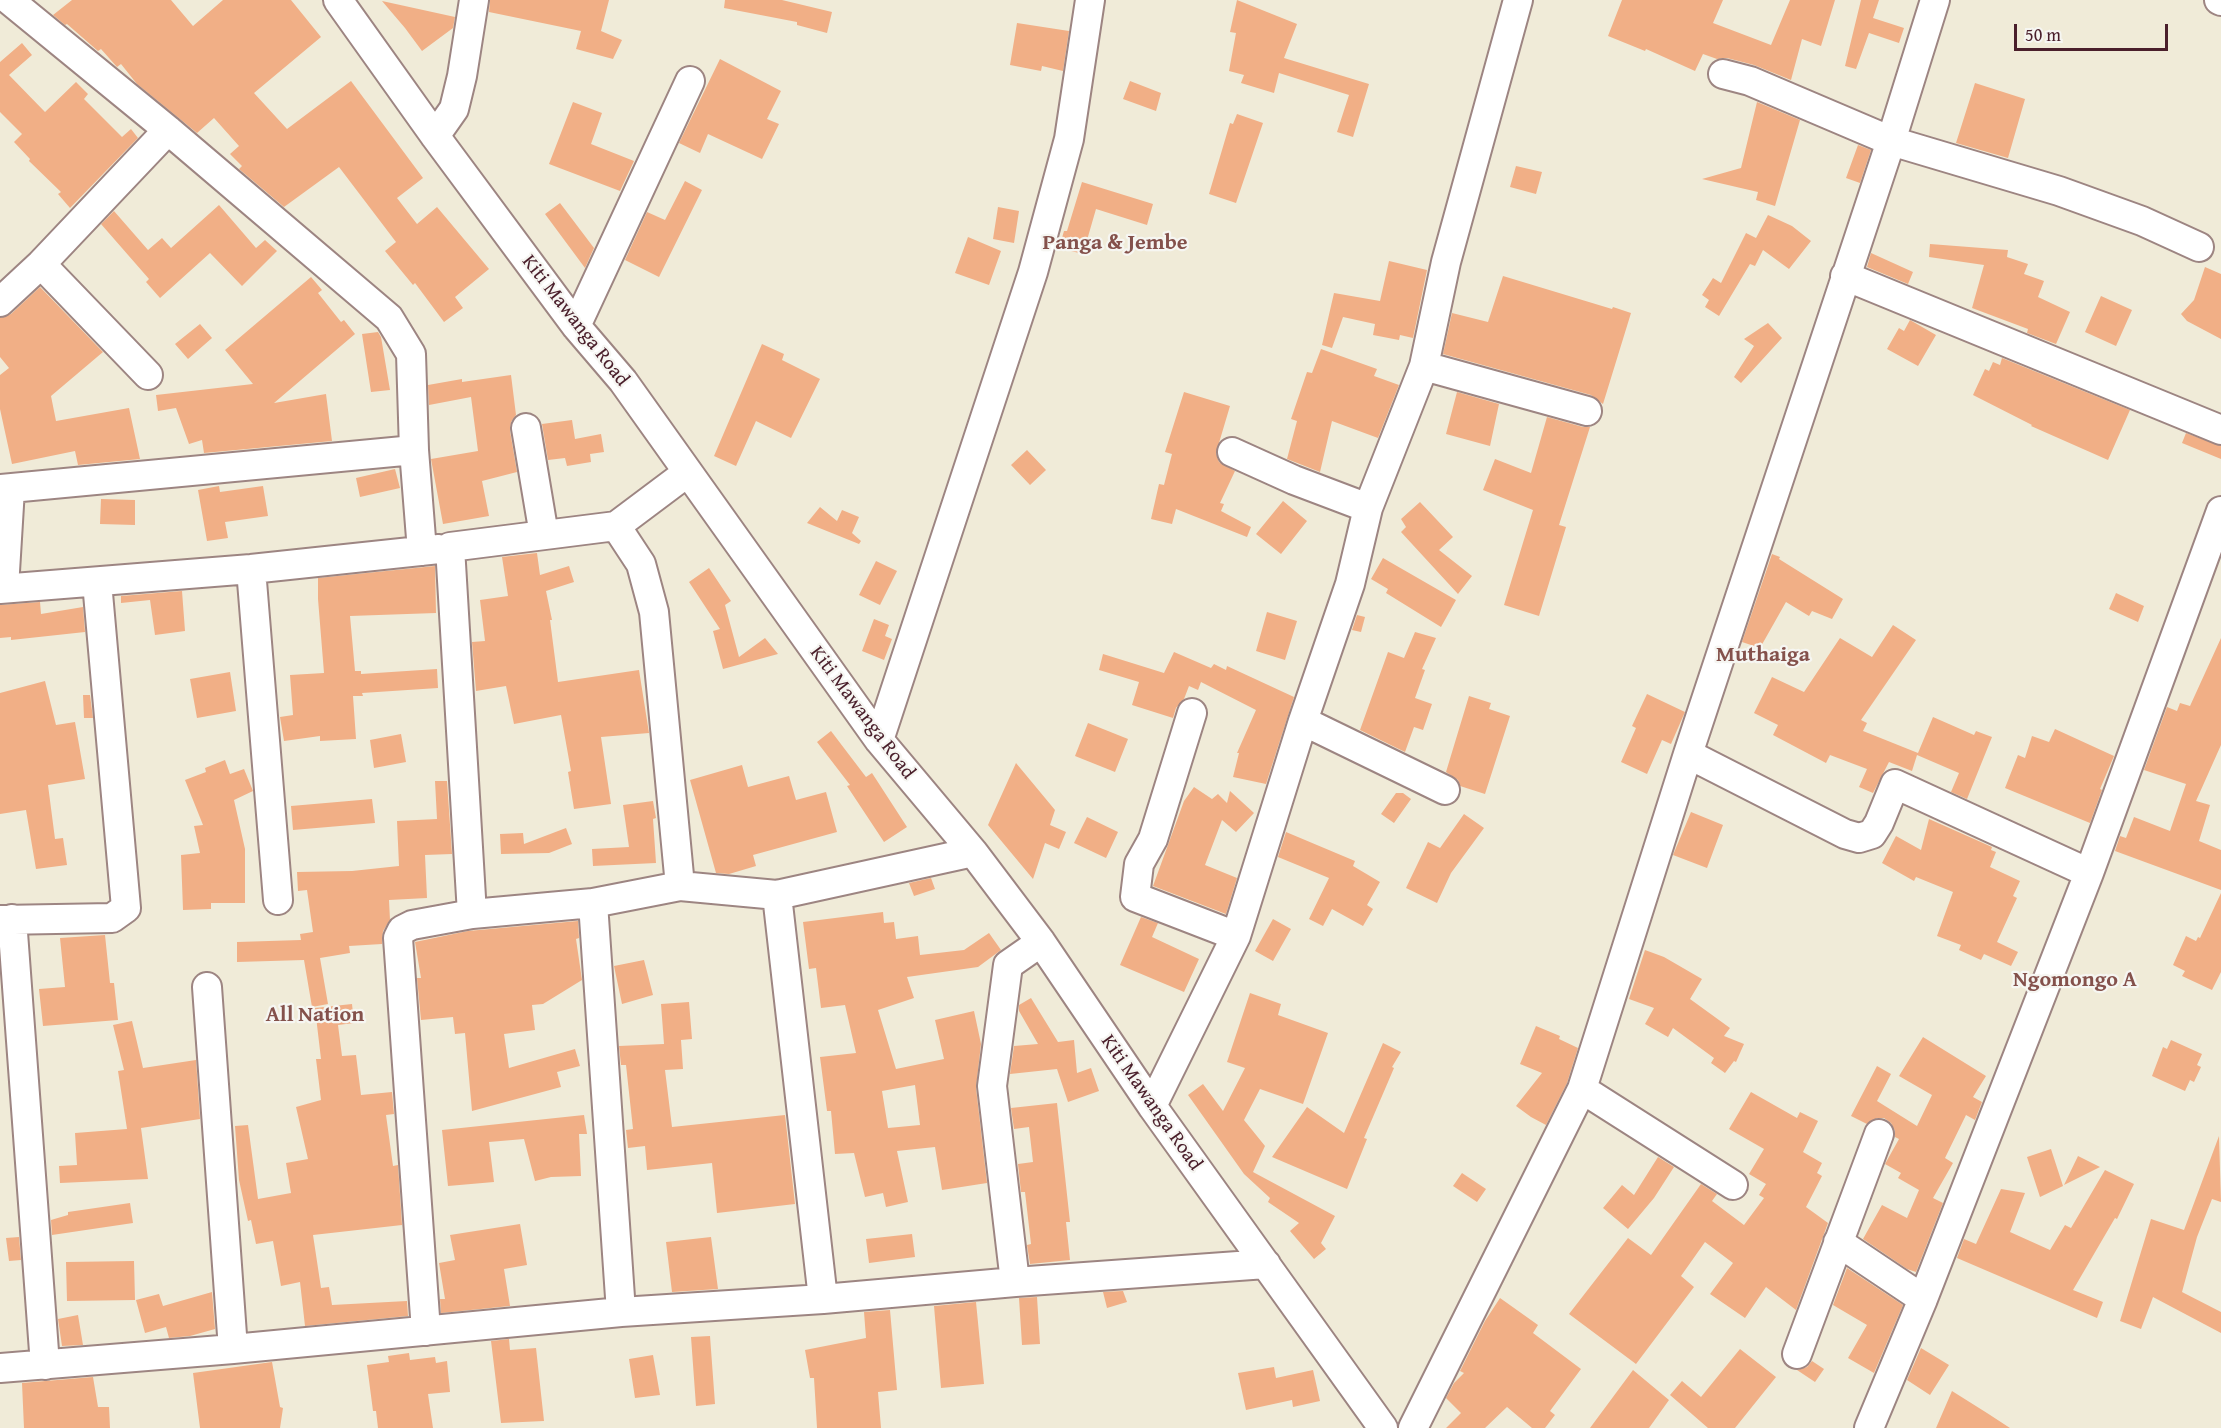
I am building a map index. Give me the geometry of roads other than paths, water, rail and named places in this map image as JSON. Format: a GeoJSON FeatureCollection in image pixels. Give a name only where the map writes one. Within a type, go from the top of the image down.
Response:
{"type":"FeatureCollection","features":[{"type":"Feature","properties":{"kind":"street"},"geometry":{"type":"LineString","coordinates":[[9,0],[168,130],[389,318],[411,354],[414,450],[422,551]]}},
{"type":"Feature","properties":{"kind":"street","name":"Kiti Mawanga Road"},"geometry":{"type":"LineString","coordinates":[[338,0],[435,136],[576,326],[623,381],[879,740],[973,852],[1041,942],[1152,1106],[1383,1428]]}},
{"type":"Feature","properties":{"kind":"street"},"geometry":{"type":"LineString","coordinates":[[435,136],[454,109],[462,76],[474,0]]}},
{"type":"Feature","properties":{"kind":"street"},"geometry":{"type":"LineString","coordinates":[[879,740],[1033,273],[1069,139],[1090,0]]}},
{"type":"Feature","properties":{"kind":"street"},"geometry":{"type":"LineString","coordinates":[[1152,1106],[1236,936],[1350,584],[1368,508],[1424,366],[1446,262],[1518,0]]}},
{"type":"Feature","properties":{"kind":"street"},"geometry":{"type":"LineString","coordinates":[[1413,1428],[1582,1089],[1935,0]]}},
{"type":"Feature","properties":{"kind":"street"},"geometry":{"type":"LineString","coordinates":[[1724,74],[1750,81],[1891,141],[2059,191],[2142,221],[2199,247]]}},
{"type":"Feature","properties":{"kind":"street"},"geometry":{"type":"LineString","coordinates":[[576,326],[690,81]]}},
{"type":"Feature","properties":{"kind":"street"},"geometry":{"type":"LineString","coordinates":[[0,302],[41,264],[168,130]]}},
{"type":"Feature","properties":{"kind":"street"},"geometry":{"type":"LineString","coordinates":[[41,264],[148,375]]}},
{"type":"Feature","properties":{"kind":"street"},"geometry":{"type":"LineString","coordinates":[[1845,276],[2221,430]]}},
{"type":"Feature","properties":{"kind":"street"},"geometry":{"type":"LineString","coordinates":[[1424,366],[1587,411]]}},
{"type":"Feature","properties":{"kind":"street"},"geometry":{"type":"LineString","coordinates":[[526,428],[544,535]]}},
{"type":"Feature","properties":{"kind":"street"},"geometry":{"type":"LineString","coordinates":[[414,450],[5,489],[2,588],[251,569],[422,551],[616,526],[688,472]]}},
{"type":"Feature","properties":{"kind":"street"},"geometry":{"type":"LineString","coordinates":[[1232,452],[1294,480],[1368,508]]}},
{"type":"Feature","properties":{"kind":"street"},"geometry":{"type":"LineString","coordinates":[[1869,1428],[1923,1299],[2089,873],[2221,511]]}},
{"type":"Feature","properties":{"kind":"street"},"geometry":{"type":"LineString","coordinates":[[616,526],[641,564],[654,612],[680,886]]}},
{"type":"Feature","properties":{"kind":"street"},"geometry":{"type":"LineString","coordinates":[[450,547],[472,914]]}},
{"type":"Feature","properties":{"kind":"street"},"geometry":{"type":"LineString","coordinates":[[251,569],[278,900]]}},
{"type":"Feature","properties":{"kind":"street"},"geometry":{"type":"LineString","coordinates":[[45,1365],[6,919],[112,918],[126,908],[97,582]]}},
{"type":"Feature","properties":{"kind":"street"},"geometry":{"type":"LineString","coordinates":[[1192,713],[1153,839],[1139,864],[1135,897],[1236,936]]}},
{"type":"Feature","properties":{"kind":"street"},"geometry":{"type":"LineString","coordinates":[[1304,721],[1445,790]]}},
{"type":"Feature","properties":{"kind":"street"},"geometry":{"type":"LineString","coordinates":[[1689,754],[1845,834],[1859,838],[1872,834],[1895,784],[2089,873]]}},
{"type":"Feature","properties":{"kind":"street"},"geometry":{"type":"LineString","coordinates":[[426,1331],[398,938],[402,930],[412,925],[472,914],[593,903],[680,886],[777,895],[973,852]]}},
{"type":"Feature","properties":{"kind":"street"},"geometry":{"type":"LineString","coordinates":[[777,895],[823,1299]]}},
{"type":"Feature","properties":{"kind":"street"},"geometry":{"type":"LineString","coordinates":[[593,903],[621,1312]]}},
{"type":"Feature","properties":{"kind":"street"},"geometry":{"type":"LineString","coordinates":[[1015,1282],[992,1086],[1008,965],[1041,942]]}},
{"type":"Feature","properties":{"kind":"street"},"geometry":{"type":"LineString","coordinates":[[207,987],[233,1349]]}},
{"type":"Feature","properties":{"kind":"street"},"geometry":{"type":"LineString","coordinates":[[1582,1089],[1733,1185]]}},
{"type":"Feature","properties":{"kind":"street"},"geometry":{"type":"LineString","coordinates":[[1797,1354],[1879,1134]]}},
{"type":"Feature","properties":{"kind":"street"},"geometry":{"type":"LineString","coordinates":[[1838,1242],[1923,1299]]}},
{"type":"Feature","properties":{"kind":"street"},"geometry":{"type":"LineString","coordinates":[[0,1368],[233,1349],[621,1312],[823,1299],[1015,1282],[1266,1264]]}},
{"type":"Feature","properties":{"kind":"district","name":"Panga & Jembe"},"geometry":{"type":"Point","coordinates":[1115,243]}},
{"type":"Feature","properties":{"kind":"district","name":"Muthaiga"},"geometry":{"type":"Point","coordinates":[1763,655]}},
{"type":"Feature","properties":{"kind":"district","name":"Ngomongo A"},"geometry":{"type":"Point","coordinates":[2075,980]}},
{"type":"Feature","properties":{"kind":"district","name":"All Nation"},"geometry":{"type":"Point","coordinates":[315,1015]}}]}
